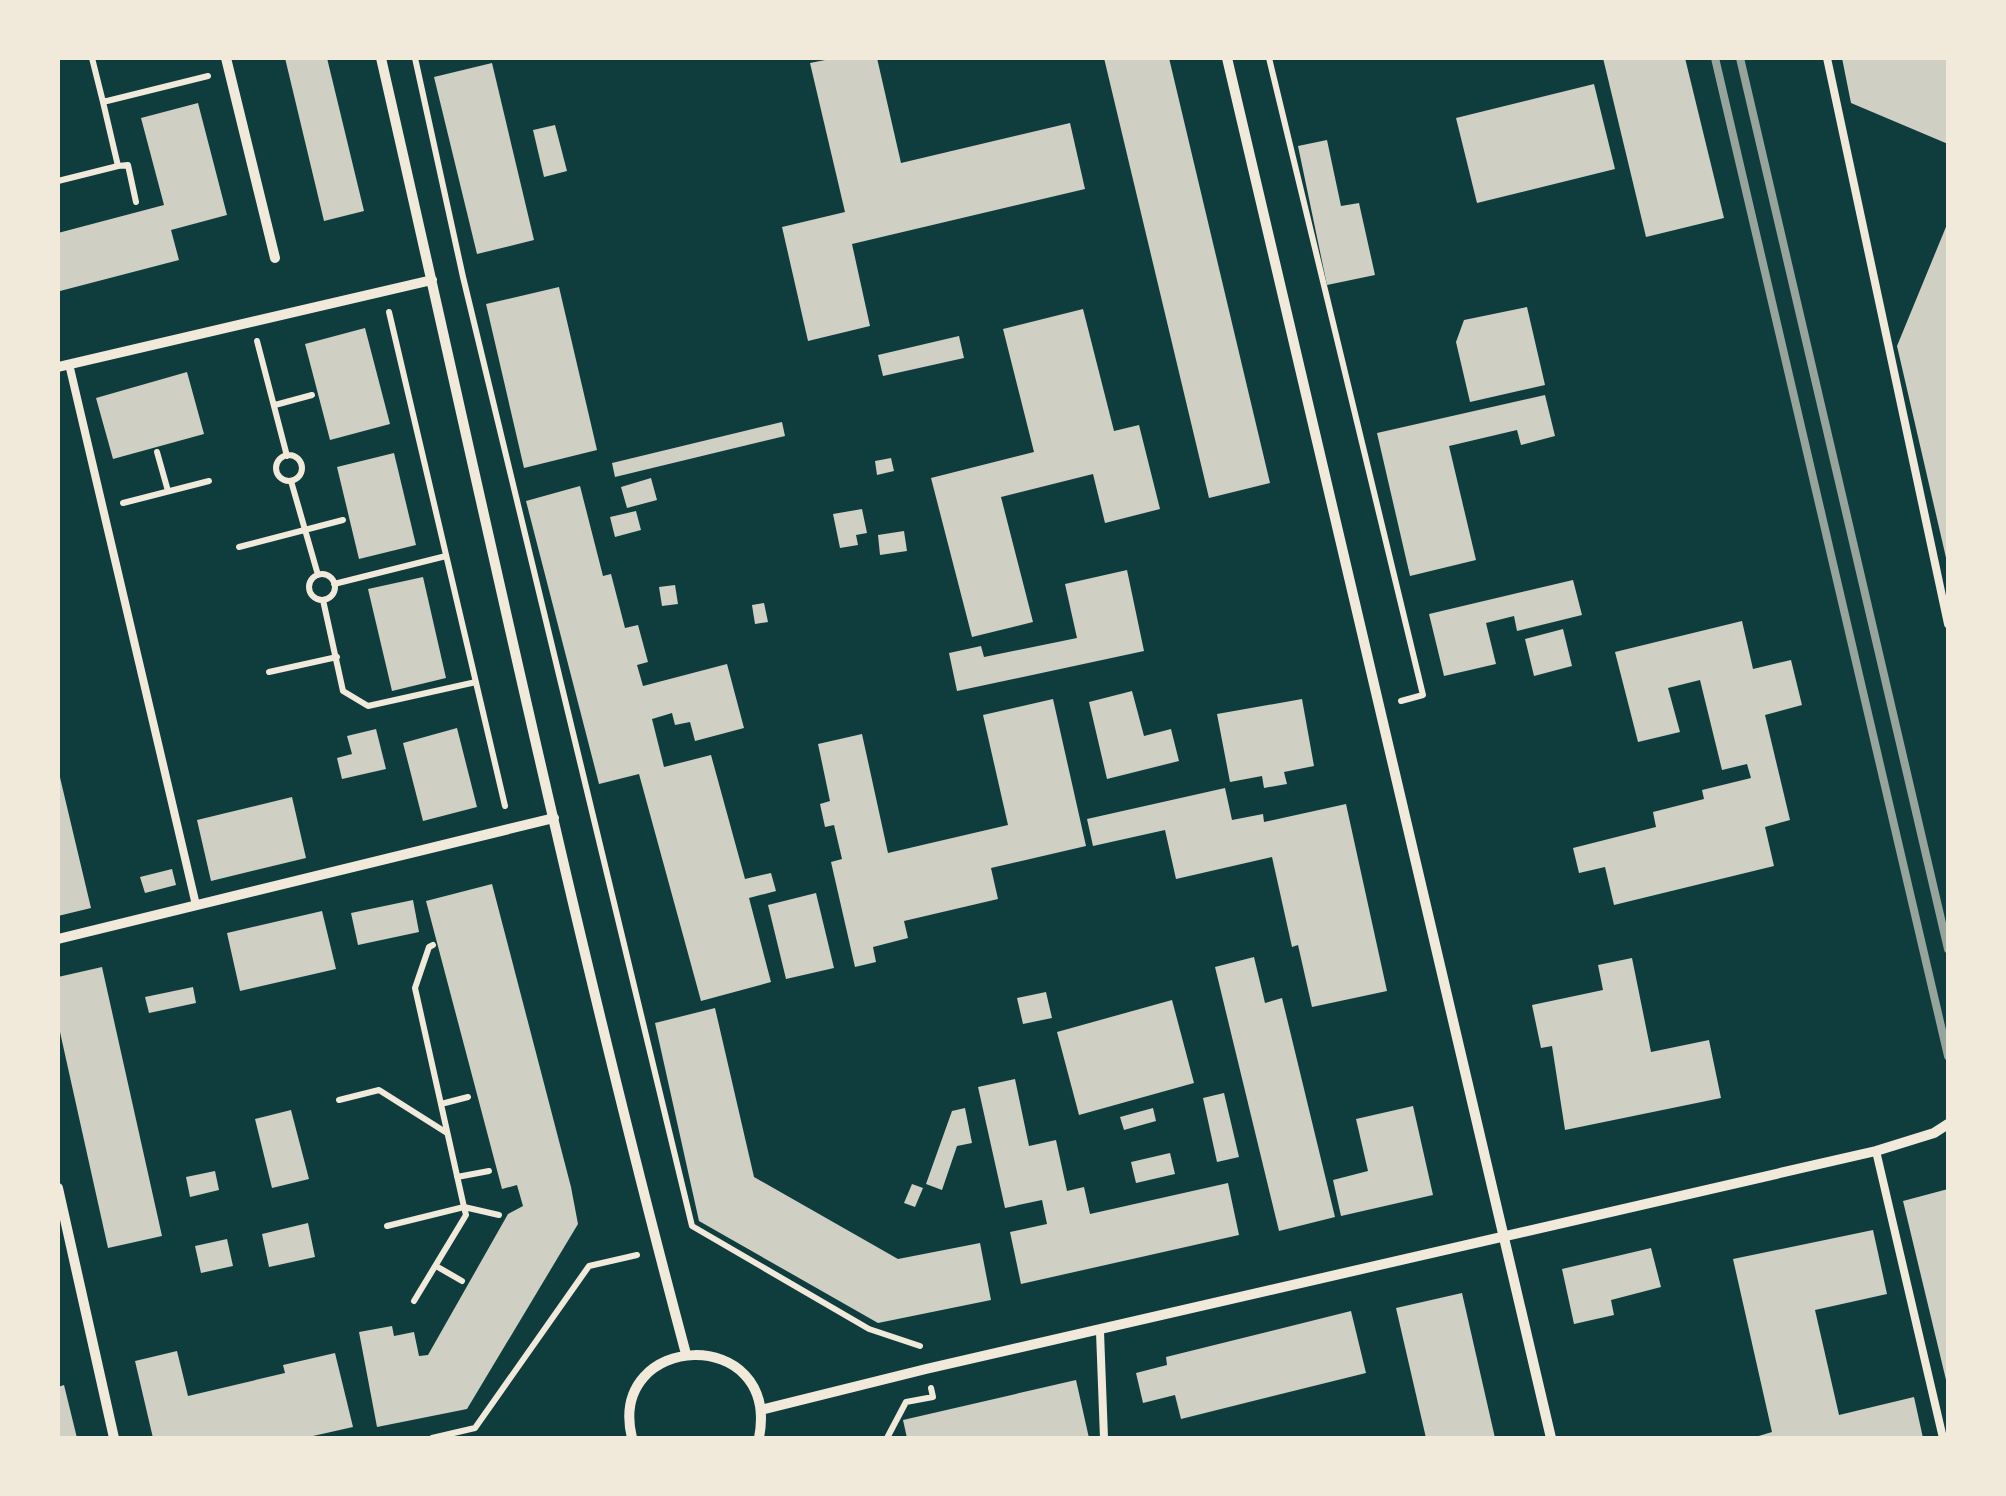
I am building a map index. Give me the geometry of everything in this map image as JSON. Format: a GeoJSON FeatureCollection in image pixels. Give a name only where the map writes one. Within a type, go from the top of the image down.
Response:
{"type":"FeatureCollection","features":[{"type":"Feature","properties":{"kind":"street"},"geometry":{"type":"LineString","coordinates":[[226,58],[275,258]]}},
{"type":"Feature","properties":{"kind":"street"},"geometry":{"type":"LineString","coordinates":[[381,58],[554,818],[686,1354]]}},
{"type":"Feature","properties":{"kind":"street"},"geometry":{"type":"LineString","coordinates":[[1226,58],[1551,1438]]}},
{"type":"Feature","properties":{"kind":"street"},"geometry":{"type":"LineString","coordinates":[[63,365],[432,280]]}},
{"type":"Feature","properties":{"kind":"street"},"geometry":{"type":"LineString","coordinates":[[58,939],[554,818]]}},
{"type":"Feature","properties":{"kind":"street"},"geometry":{"type":"LineString","coordinates":[[761,1410],[1876,1151],[1934,1133],[1948,1124]]}},
{"type":"Feature","properties":{"kind":"street"},"geometry":{"type":"LineString","coordinates":[[58,1188],[114,1438]]}},
{"type":"Feature","properties":{"kind":"street"},"geometry":{"type":"LineString","coordinates":[[618,1438],[631,1437],[629,1413],[635,1392],[647,1374],[665,1361],[686,1354],[707,1354],[736,1368],[756,1391],[761,1410],[759,1438]]}},
{"type":"Feature","properties":{"kind":"lane"},"geometry":{"type":"LineString","coordinates":[[1827,58],[1948,624]]}},
{"type":"Feature","properties":{"kind":"lane"},"geometry":{"type":"LineString","coordinates":[[63,365],[103,508],[196,904]]}},
{"type":"Feature","properties":{"kind":"lane"},"geometry":{"type":"LineString","coordinates":[[1876,1151],[1943,1438]]}},
{"type":"Feature","properties":{"kind":"lane"},"geometry":{"type":"LineString","coordinates":[[1100,1332],[1104,1438]]}},
{"type":"Feature","properties":{"kind":"path"},"geometry":{"type":"LineString","coordinates":[[92,58],[118,166]]}},
{"type":"Feature","properties":{"kind":"path"},"geometry":{"type":"LineString","coordinates":[[414,58],[462,277],[692,1226],[868,1330],[920,1346],[934,1397],[906,1402],[887,1438]]}},
{"type":"Feature","properties":{"kind":"path"},"geometry":{"type":"LineString","coordinates":[[1269,58],[1423,695],[1380,706]]}},
{"type":"Feature","properties":{"kind":"path"},"geometry":{"type":"LineString","coordinates":[[104,102],[229,71]]}},
{"type":"Feature","properties":{"kind":"path"},"geometry":{"type":"LineString","coordinates":[[58,181],[128,165],[136,202]]}},
{"type":"Feature","properties":{"kind":"path"},"geometry":{"type":"LineString","coordinates":[[384,291],[510,828]]}},
{"type":"Feature","properties":{"kind":"path"},"geometry":{"type":"LineString","coordinates":[[252,321],[287,456]]}},
{"type":"Feature","properties":{"kind":"path"},"geometry":{"type":"LineString","coordinates":[[274,406],[312,395]]}},
{"type":"Feature","properties":{"kind":"path"},"geometry":{"type":"LineString","coordinates":[[157,452],[168,491]]}},
{"type":"Feature","properties":{"kind":"path"},"geometry":{"type":"LineString","coordinates":[[287,456],[296,457],[302,464],[301,473],[291,481],[282,480],[276,468],[287,456]]}},
{"type":"Feature","properties":{"kind":"path"},"geometry":{"type":"LineString","coordinates":[[103,508],[209,480]]}},
{"type":"Feature","properties":{"kind":"path"},"geometry":{"type":"LineString","coordinates":[[291,481],[318,575]]}},
{"type":"Feature","properties":{"kind":"path"},"geometry":{"type":"LineString","coordinates":[[239,547],[343,520]]}},
{"type":"Feature","properties":{"kind":"path"},"geometry":{"type":"LineString","coordinates":[[334,584],[446,556]]}},
{"type":"Feature","properties":{"kind":"path"},"geometry":{"type":"LineString","coordinates":[[318,575],[327,576],[334,584],[332,595],[323,600],[312,596],[308,588],[318,575]]}},
{"type":"Feature","properties":{"kind":"path"},"geometry":{"type":"LineString","coordinates":[[323,600],[342,691],[368,706],[476,682]]}},
{"type":"Feature","properties":{"kind":"path"},"geometry":{"type":"LineString","coordinates":[[269,672],[336,657]]}},
{"type":"Feature","properties":{"kind":"path"},"geometry":{"type":"LineString","coordinates":[[414,1301],[466,1216],[416,988],[429,947],[434,945]]}},
{"type":"Feature","properties":{"kind":"path"},"geometry":{"type":"LineString","coordinates":[[339,1100],[379,1090],[448,1134]]}},
{"type":"Feature","properties":{"kind":"path"},"geometry":{"type":"LineString","coordinates":[[441,1104],[468,1097]]}},
{"type":"Feature","properties":{"kind":"path"},"geometry":{"type":"LineString","coordinates":[[457,1178],[489,1171]]}},
{"type":"Feature","properties":{"kind":"path"},"geometry":{"type":"LineString","coordinates":[[387,1226],[464,1208],[498,1214]]}},
{"type":"Feature","properties":{"kind":"path"},"geometry":{"type":"LineString","coordinates":[[432,1438],[476,1428],[589,1266],[658,1250]]}},
{"type":"Feature","properties":{"kind":"path"},"geometry":{"type":"LineString","coordinates":[[436,1266],[462,1281]]}},
{"type":"Feature","properties":{"kind":"building"},"geometry":{"type":"Polygon","coordinates":[[[285,58],[327,58],[364,211],[324,221],[285,58]]]}},
{"type":"Feature","properties":{"kind":"building"},"geometry":{"type":"Polygon","coordinates":[[[835,58],[877,58],[901,163],[1070,123],[1085,189],[852,244],[870,326],[808,341],[782,227],[845,212],[810,63],[835,58]]]}},
{"type":"Feature","properties":{"kind":"building"},"geometry":{"type":"Polygon","coordinates":[[[1104,58],[1169,58],[1270,483],[1209,498],[1104,58]]]}},
{"type":"Feature","properties":{"kind":"building"},"geometry":{"type":"Polygon","coordinates":[[[1603,58],[1685,58],[1724,218],[1646,237],[1603,58]]]}},
{"type":"Feature","properties":{"kind":"building"},"geometry":{"type":"Polygon","coordinates":[[[1842,58],[1948,58],[1948,144],[1851,103],[1842,58]]]}},
{"type":"Feature","properties":{"kind":"building"},"geometry":{"type":"Polygon","coordinates":[[[492,63],[534,240],[477,254],[434,77],[492,63]]]}},
{"type":"Feature","properties":{"kind":"building"},"geometry":{"type":"Polygon","coordinates":[[[1594,84],[1615,169],[1477,203],[1456,118],[1594,84]]]}},
{"type":"Feature","properties":{"kind":"building"},"geometry":{"type":"Polygon","coordinates":[[[198,103],[227,215],[171,230],[179,260],[60,291],[58,233],[164,205],[141,118],[198,103]]]}},
{"type":"Feature","properties":{"kind":"building"},"geometry":{"type":"Polygon","coordinates":[[[555,125],[567,171],[544,177],[533,130],[555,125]]]}},
{"type":"Feature","properties":{"kind":"building"},"geometry":{"type":"Polygon","coordinates":[[[1327,140],[1341,206],[1359,203],[1375,275],[1327,285],[1298,146],[1327,140]]]}},
{"type":"Feature","properties":{"kind":"building"},"geometry":{"type":"Polygon","coordinates":[[[1948,222],[1948,562],[1947,562],[1897,346],[1948,222]]]}},
{"type":"Feature","properties":{"kind":"building"},"geometry":{"type":"Polygon","coordinates":[[[559,287],[597,450],[524,468],[486,304],[559,287]]]}},
{"type":"Feature","properties":{"kind":"building"},"geometry":{"type":"Polygon","coordinates":[[[1527,307],[1545,385],[1470,402],[1456,342],[1464,320],[1527,307]]]}},
{"type":"Feature","properties":{"kind":"building"},"geometry":{"type":"Polygon","coordinates":[[[1083,309],[1114,431],[1139,425],[1160,509],[1105,523],[1093,474],[1001,497],[1033,622],[972,637],[931,478],[1034,452],[1003,329],[1083,309]]]}},
{"type":"Feature","properties":{"kind":"building"},"geometry":{"type":"Polygon","coordinates":[[[365,328],[390,424],[330,440],[305,344],[365,328]]]}},
{"type":"Feature","properties":{"kind":"building"},"geometry":{"type":"Polygon","coordinates":[[[959,336],[964,358],[883,376],[878,355],[959,336]]]}},
{"type":"Feature","properties":{"kind":"building"},"geometry":{"type":"Polygon","coordinates":[[[187,372],[204,434],[113,459],[96,398],[187,372]]]}},
{"type":"Feature","properties":{"kind":"building"},"geometry":{"type":"Polygon","coordinates":[[[1545,395],[1555,436],[1521,445],[1517,430],[1449,446],[1476,560],[1410,576],[1377,433],[1545,395]]]}},
{"type":"Feature","properties":{"kind":"building"},"geometry":{"type":"Polygon","coordinates":[[[782,422],[785,436],[615,477],[612,463],[782,422]]]}},
{"type":"Feature","properties":{"kind":"building"},"geometry":{"type":"Polygon","coordinates":[[[394,453],[416,545],[359,559],[337,467],[394,453]]]}},
{"type":"Feature","properties":{"kind":"building"},"geometry":{"type":"Polygon","coordinates":[[[891,458],[894,471],[877,475],[875,461],[891,458]]]}},
{"type":"Feature","properties":{"kind":"building"},"geometry":{"type":"Polygon","coordinates":[[[651,478],[657,500],[627,508],[621,487],[651,478]]]}},
{"type":"Feature","properties":{"kind":"building"},"geometry":{"type":"Polygon","coordinates":[[[580,486],[603,576],[611,574],[625,628],[638,625],[648,662],[637,665],[643,686],[727,664],[744,728],[695,741],[690,722],[675,725],[672,713],[652,719],[664,767],[711,755],[745,879],[771,873],[776,891],[749,898],[771,982],[701,1001],[639,774],[599,784],[526,501],[580,486]]]}},
{"type":"Feature","properties":{"kind":"building"},"geometry":{"type":"Polygon","coordinates":[[[862,509],[867,533],[856,535],[858,545],[840,548],[833,514],[862,509]]]}},
{"type":"Feature","properties":{"kind":"building"},"geometry":{"type":"Polygon","coordinates":[[[636,511],[641,530],[615,537],[610,517],[636,511]]]}},
{"type":"Feature","properties":{"kind":"building"},"geometry":{"type":"Polygon","coordinates":[[[904,531],[907,551],[880,555],[878,535],[904,531]]]}},
{"type":"Feature","properties":{"kind":"building"},"geometry":{"type":"Polygon","coordinates":[[[1127,570],[1144,651],[957,691],[949,653],[981,646],[984,657],[1077,638],[1065,584],[1127,570]]]}},
{"type":"Feature","properties":{"kind":"building"},"geometry":{"type":"Polygon","coordinates":[[[423,577],[446,678],[392,691],[368,589],[423,577]]]}},
{"type":"Feature","properties":{"kind":"building"},"geometry":{"type":"Polygon","coordinates":[[[1573,580],[1582,615],[1517,631],[1514,616],[1486,623],[1496,664],[1444,676],[1429,614],[1573,580]]]}},
{"type":"Feature","properties":{"kind":"building"},"geometry":{"type":"Polygon","coordinates":[[[675,585],[678,604],[662,606],[659,587],[675,585]]]}},
{"type":"Feature","properties":{"kind":"building"},"geometry":{"type":"Polygon","coordinates":[[[764,603],[768,622],[755,624],[752,605],[764,603]]]}},
{"type":"Feature","properties":{"kind":"building"},"geometry":{"type":"Polygon","coordinates":[[[1742,621],[1753,669],[1791,660],[1802,705],[1765,715],[1790,820],[1765,827],[1774,866],[1614,905],[1605,867],[1579,873],[1573,848],[1656,827],[1653,812],[1704,799],[1702,790],[1751,778],[1747,764],[1722,770],[1700,680],[1668,688],[1680,732],[1638,742],[1615,652],[1742,621]]]}},
{"type":"Feature","properties":{"kind":"building"},"geometry":{"type":"Polygon","coordinates":[[[1563,629],[1572,666],[1534,676],[1525,639],[1563,629]]]}},
{"type":"Feature","properties":{"kind":"building"},"geometry":{"type":"Polygon","coordinates":[[[1132,691],[1144,736],[1171,729],[1179,761],[1107,779],[1089,702],[1132,691]]]}},
{"type":"Feature","properties":{"kind":"building"},"geometry":{"type":"Polygon","coordinates":[[[1053,699],[1086,846],[991,868],[998,899],[904,921],[908,938],[873,947],[876,962],[855,967],[831,862],[842,859],[834,825],[825,827],[820,804],[830,801],[818,744],[862,734],[888,853],[1008,825],[983,715],[1053,699]]]}},
{"type":"Feature","properties":{"kind":"building"},"geometry":{"type":"Polygon","coordinates":[[[1302,699],[1314,766],[1284,772],[1287,784],[1264,788],[1262,776],[1230,782],[1217,714],[1302,699]]]}},
{"type":"Feature","properties":{"kind":"building"},"geometry":{"type":"Polygon","coordinates":[[[457,728],[477,807],[423,821],[403,743],[457,728]]]}},
{"type":"Feature","properties":{"kind":"building"},"geometry":{"type":"Polygon","coordinates":[[[376,729],[386,769],[342,779],[337,758],[352,754],[347,736],[376,729]]]}},
{"type":"Feature","properties":{"kind":"building"},"geometry":{"type":"Polygon","coordinates":[[[58,769],[91,908],[58,916],[58,769]]]}},
{"type":"Feature","properties":{"kind":"building"},"geometry":{"type":"Polygon","coordinates":[[[1225,788],[1232,820],[1263,814],[1264,822],[1346,804],[1387,991],[1312,1007],[1298,945],[1292,947],[1272,857],[1176,879],[1165,830],[1093,846],[1087,819],[1225,788]]]}},
{"type":"Feature","properties":{"kind":"building"},"geometry":{"type":"Polygon","coordinates":[[[292,797],[306,858],[211,881],[197,820],[292,797]]]}},
{"type":"Feature","properties":{"kind":"building"},"geometry":{"type":"Polygon","coordinates":[[[172,869],[176,885],[145,893],[140,877],[172,869]]]}},
{"type":"Feature","properties":{"kind":"building"},"geometry":{"type":"Polygon","coordinates":[[[492,884],[578,1224],[467,1409],[377,1427],[359,1332],[392,1326],[394,1336],[414,1332],[419,1356],[428,1355],[508,1214],[523,1206],[517,1185],[502,1189],[426,901],[492,884]]]}},
{"type":"Feature","properties":{"kind":"building"},"geometry":{"type":"Polygon","coordinates":[[[816,893],[834,968],[786,979],[768,905],[816,893]]]}},
{"type":"Feature","properties":{"kind":"building"},"geometry":{"type":"Polygon","coordinates":[[[413,900],[419,932],[358,945],[351,913],[413,900]]]}},
{"type":"Feature","properties":{"kind":"building"},"geometry":{"type":"Polygon","coordinates":[[[322,911],[336,969],[240,991],[227,933],[322,911]]]}},
{"type":"Feature","properties":{"kind":"building"},"geometry":{"type":"Polygon","coordinates":[[[1254,957],[1265,1003],[1282,998],[1335,1217],[1279,1231],[1215,967],[1254,957]]]}},
{"type":"Feature","properties":{"kind":"building"},"geometry":{"type":"Polygon","coordinates":[[[1632,958],[1651,1052],[1709,1040],[1721,1098],[1565,1130],[1552,1046],[1541,1048],[1532,1005],[1603,990],[1598,965],[1632,958]]]}},
{"type":"Feature","properties":{"kind":"building"},"geometry":{"type":"Polygon","coordinates":[[[102,967],[162,1236],[108,1248],[58,1023],[58,977],[102,967]]]}},
{"type":"Feature","properties":{"kind":"building"},"geometry":{"type":"Polygon","coordinates":[[[193,987],[196,1003],[149,1013],[145,997],[193,987]]]}},
{"type":"Feature","properties":{"kind":"building"},"geometry":{"type":"Polygon","coordinates":[[[1046,992],[1052,1018],[1023,1024],[1017,998],[1046,992]]]}},
{"type":"Feature","properties":{"kind":"building"},"geometry":{"type":"Polygon","coordinates":[[[1172,1000],[1194,1083],[1079,1115],[1057,1032],[1172,1000]]]}},
{"type":"Feature","properties":{"kind":"building"},"geometry":{"type":"Polygon","coordinates":[[[715,1008],[754,1177],[898,1259],[980,1243],[991,1300],[878,1323],[699,1221],[655,1023],[715,1008]]]}},
{"type":"Feature","properties":{"kind":"building"},"geometry":{"type":"Polygon","coordinates":[[[1015,1079],[1029,1146],[1056,1140],[1067,1191],[1084,1187],[1090,1214],[1228,1183],[1239,1235],[1021,1284],[1010,1232],[1047,1224],[1042,1200],[1005,1208],[978,1087],[1015,1079]]]}},
{"type":"Feature","properties":{"kind":"building"},"geometry":{"type":"Polygon","coordinates":[[[1224,1093],[1239,1157],[1217,1162],[1203,1098],[1224,1093]]]}},
{"type":"Feature","properties":{"kind":"building"},"geometry":{"type":"Polygon","coordinates":[[[1413,1106],[1433,1195],[1341,1216],[1333,1180],[1368,1171],[1356,1119],[1413,1106]]]}},
{"type":"Feature","properties":{"kind":"building"},"geometry":{"type":"Polygon","coordinates":[[[965,1108],[972,1143],[957,1146],[942,1190],[926,1184],[952,1111],[965,1108]]]}},
{"type":"Feature","properties":{"kind":"building"},"geometry":{"type":"Polygon","coordinates":[[[1153,1108],[1156,1121],[1124,1130],[1120,1117],[1153,1108]]]}},
{"type":"Feature","properties":{"kind":"building"},"geometry":{"type":"Polygon","coordinates":[[[291,1110],[309,1179],[272,1188],[255,1119],[291,1110]]]}},
{"type":"Feature","properties":{"kind":"building"},"geometry":{"type":"Polygon","coordinates":[[[1170,1153],[1175,1174],[1136,1183],[1131,1162],[1170,1153]]]}},
{"type":"Feature","properties":{"kind":"building"},"geometry":{"type":"Polygon","coordinates":[[[215,1171],[219,1190],[190,1197],[186,1177],[215,1171]]]}},
{"type":"Feature","properties":{"kind":"building"},"geometry":{"type":"Polygon","coordinates":[[[912,1184],[923,1188],[915,1207],[904,1203],[912,1184]]]}},
{"type":"Feature","properties":{"kind":"building"},"geometry":{"type":"Polygon","coordinates":[[[1948,1189],[1948,1383],[1947,1384],[1903,1201],[1948,1189]]]}},
{"type":"Feature","properties":{"kind":"building"},"geometry":{"type":"Polygon","coordinates":[[[308,1223],[315,1257],[269,1267],[262,1234],[308,1223]]]}},
{"type":"Feature","properties":{"kind":"building"},"geometry":{"type":"Polygon","coordinates":[[[1873,1230],[1887,1294],[1815,1310],[1839,1415],[1914,1397],[1923,1438],[1752,1438],[1772,1432],[1733,1259],[1873,1230]]]}},
{"type":"Feature","properties":{"kind":"building"},"geometry":{"type":"Polygon","coordinates":[[[227,1239],[233,1266],[201,1273],[195,1246],[227,1239]]]}},
{"type":"Feature","properties":{"kind":"building"},"geometry":{"type":"Polygon","coordinates":[[[1651,1248],[1661,1287],[1611,1300],[1614,1315],[1574,1324],[1562,1269],[1651,1248]]]}},
{"type":"Feature","properties":{"kind":"building"},"geometry":{"type":"Polygon","coordinates":[[[1462,1293],[1495,1438],[1426,1438],[1396,1308],[1462,1293]]]}},
{"type":"Feature","properties":{"kind":"building"},"geometry":{"type":"Polygon","coordinates":[[[1351,1311],[1366,1373],[1181,1419],[1175,1395],[1143,1403],[1136,1373],[1167,1365],[1166,1357],[1351,1311]]]}},
{"type":"Feature","properties":{"kind":"building"},"geometry":{"type":"Polygon","coordinates":[[[177,1351],[188,1396],[285,1373],[283,1365],[335,1353],[353,1427],[304,1438],[153,1438],[135,1361],[177,1351]]]}},
{"type":"Feature","properties":{"kind":"building"},"geometry":{"type":"Polygon","coordinates":[[[1076,1380],[1089,1438],[907,1438],[903,1420],[1076,1380]]]}},
{"type":"Feature","properties":{"kind":"building"},"geometry":{"type":"Polygon","coordinates":[[[64,1385],[77,1438],[58,1438],[58,1387],[64,1385]]]}},
{"type":"Feature","properties":{"kind":"railway"},"geometry":{"type":"LineString","coordinates":[[1715,58],[1948,1056]]}},
{"type":"Feature","properties":{"kind":"railway"},"geometry":{"type":"LineString","coordinates":[[1740,58],[1948,949]]}}]}
